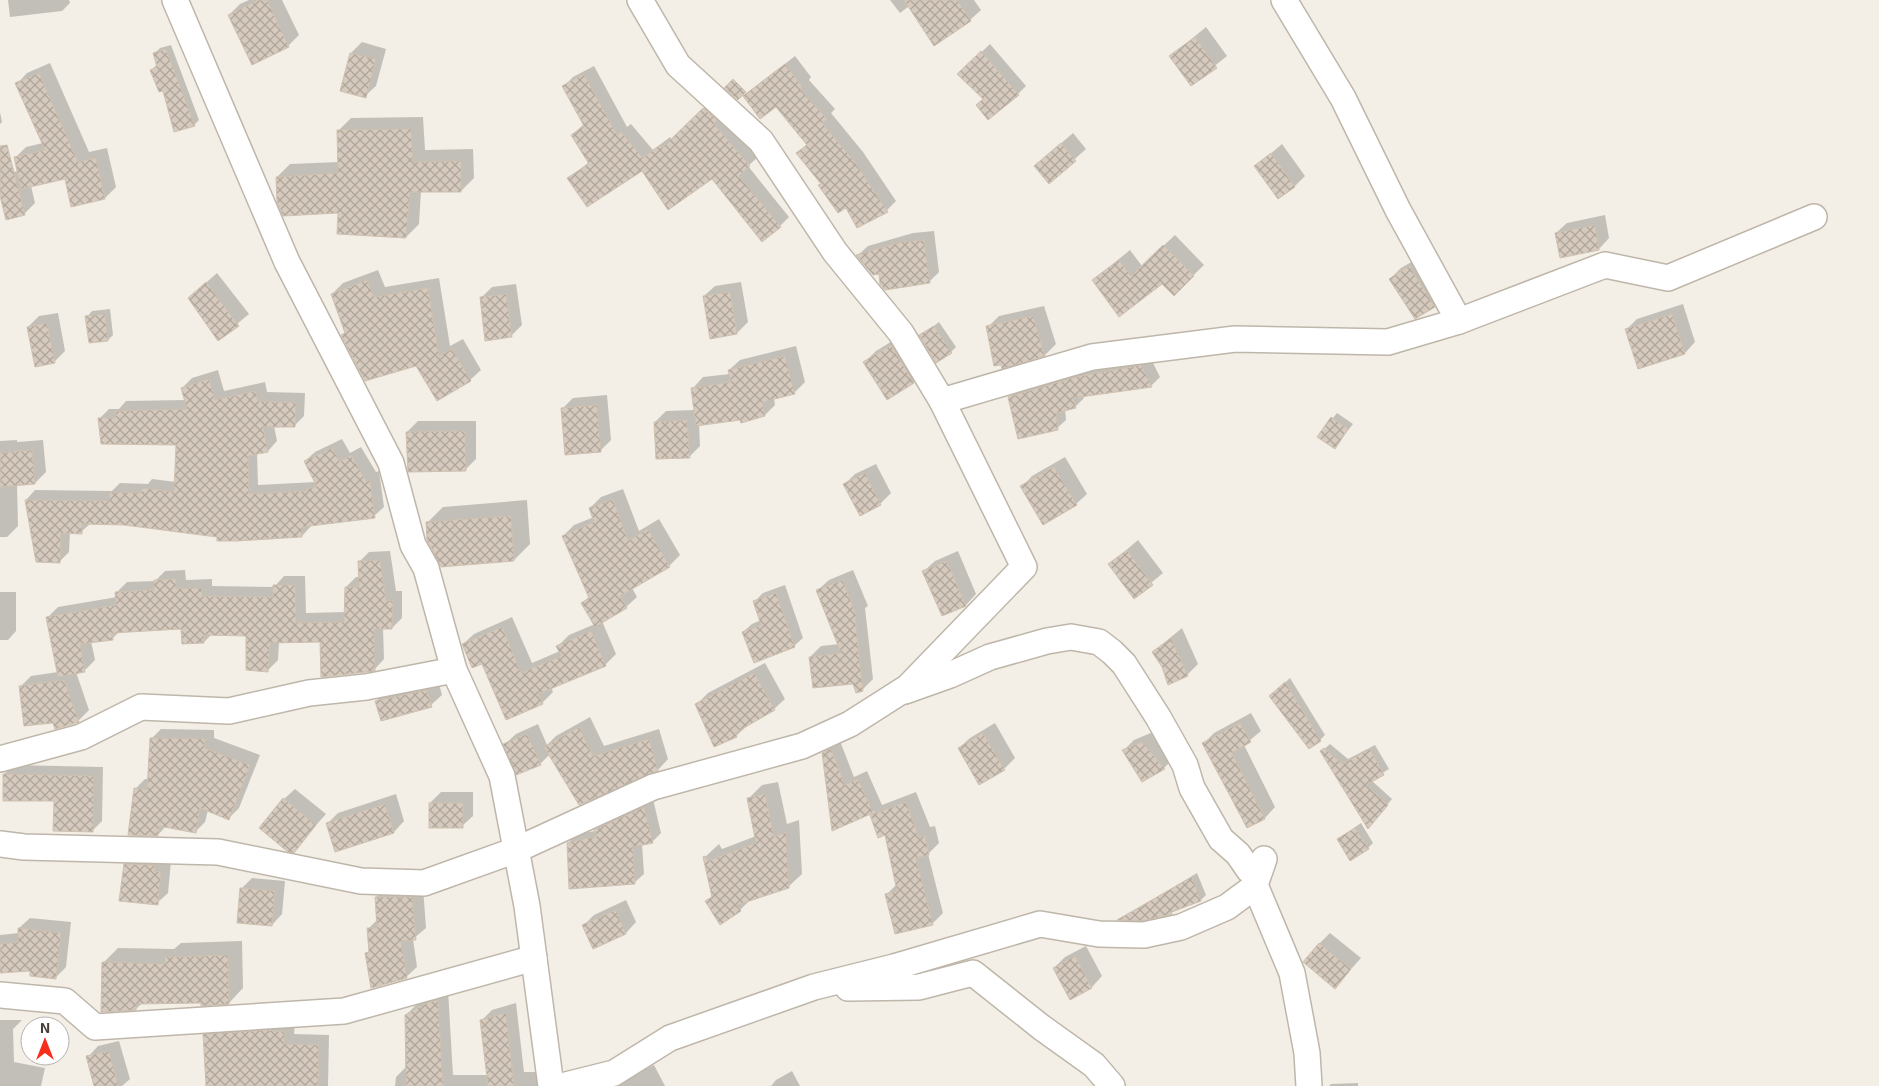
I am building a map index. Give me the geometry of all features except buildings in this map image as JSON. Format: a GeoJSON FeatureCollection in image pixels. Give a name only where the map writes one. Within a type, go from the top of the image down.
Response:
{"type":"FeatureCollection","features":[{"type":"Feature","properties":{"kind":"street"},"geometry":{"type":"LineString","coordinates":[[175,0],[288,262],[391,463],[413,545],[426,568],[454,670],[502,776],[534,958],[551,1086]]}},
{"type":"Feature","properties":{"kind":"street"},"geometry":{"type":"LineString","coordinates":[[0,844],[24,847],[218,852],[361,881],[424,883],[516,850],[652,787],[802,746],[850,724],[908,687],[1024,567],[942,401],[901,333],[835,252],[761,141],[678,65],[640,0]]}},
{"type":"Feature","properties":{"kind":"street"},"geometry":{"type":"LineString","coordinates":[[1284,0],[1343,98],[1398,210],[1459,321]]}},
{"type":"Feature","properties":{"kind":"street"},"geometry":{"type":"LineString","coordinates":[[942,401],[1092,357],[1235,339],[1388,342],[1459,321],[1605,265],[1668,278],[1814,217]]}},
{"type":"Feature","properties":{"kind":"street"},"geometry":{"type":"LineString","coordinates":[[896,694],[950,675],[990,657],[1047,641],[1071,637],[1099,642],[1112,652],[1124,664],[1158,717],[1185,765],[1192,788],[1221,839],[1256,871],[1292,973],[1310,1086]]}},
{"type":"Feature","properties":{"kind":"street"},"geometry":{"type":"LineString","coordinates":[[0,759],[81,737],[141,707],[229,711],[309,693],[366,687],[454,670]]}},
{"type":"Feature","properties":{"kind":"street"},"geometry":{"type":"LineString","coordinates":[[562,1086],[614,1072],[670,1038],[814,987],[894,967],[1040,924],[1100,934],[1144,936],[1180,927],[1227,907],[1256,871]]}},
{"type":"Feature","properties":{"kind":"street"},"geometry":{"type":"LineString","coordinates":[[0,995],[66,1001],[95,1027],[344,1010],[534,958]]}},
{"type":"Feature","properties":{"kind":"street"},"geometry":{"type":"LineString","coordinates":[[814,987],[868,989],[919,987],[973,973],[1041,1027],[1094,1065],[1112,1086]]}}]}
